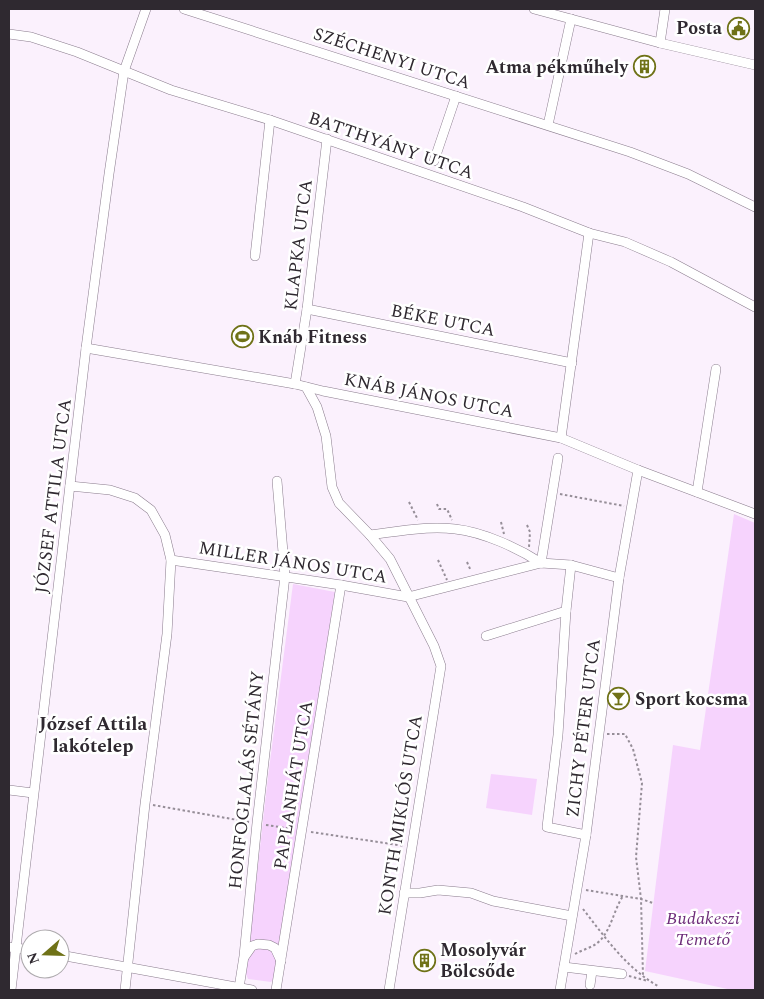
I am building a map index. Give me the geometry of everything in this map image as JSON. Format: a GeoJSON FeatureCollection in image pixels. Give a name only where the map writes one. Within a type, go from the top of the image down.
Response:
{"type":"FeatureCollection","features":[{"type":"Feature","properties":{"kind":"street","name":"JÓZSEF ATTILA UTCA"},"geometry":{"type":"LineString","coordinates":[[11,990],[12,947],[33,793],[86,348],[124,71],[146,9]]}},
{"type":"Feature","properties":{"kind":"street","name":"SZÉCHENYI UTCA"},"geometry":{"type":"LineString","coordinates":[[184,9],[630,152],[688,174],[755,207]]}},
{"type":"Feature","properties":{"kind":"street"},"geometry":{"type":"LineString","coordinates":[[534,9],[660,43],[755,65]]}},
{"type":"Feature","properties":{"kind":"street"},"geometry":{"type":"LineString","coordinates":[[660,43],[665,9]]}},
{"type":"Feature","properties":{"kind":"street"},"geometry":{"type":"LineString","coordinates":[[548,125],[571,19]]}},
{"type":"Feature","properties":{"kind":"street","name":"BATTHYÁNY UTCA"},"geometry":{"type":"LineString","coordinates":[[9,34],[31,37],[77,52],[171,90],[270,120],[523,207],[589,233],[625,242],[671,262],[755,307]]}},
{"type":"Feature","properties":{"kind":"street"},"geometry":{"type":"LineString","coordinates":[[434,161],[456,96]]}},
{"type":"Feature","properties":{"kind":"street"},"geometry":{"type":"LineString","coordinates":[[255,256],[270,120]]}},
{"type":"Feature","properties":{"kind":"street","name":"KLAPKA UTCA"},"geometry":{"type":"LineString","coordinates":[[295,384],[307,309],[328,140]]}},
{"type":"Feature","properties":{"kind":"street"},"geometry":{"type":"LineString","coordinates":[[561,438],[589,233]]}},
{"type":"Feature","properties":{"kind":"street","name":"BÉKE UTCA"},"geometry":{"type":"LineString","coordinates":[[307,309],[572,363]]}},
{"type":"Feature","properties":{"kind":"street","name":"KNÁB JÁNOS UTCA"},"geometry":{"type":"LineString","coordinates":[[86,348],[295,384],[561,438],[638,470],[755,514]]}},
{"type":"Feature","properties":{"kind":"street"},"geometry":{"type":"LineString","coordinates":[[697,492],[716,369]]}},
{"type":"Feature","properties":{"kind":"street","name":"KONTH MIKLÓS UTCA"},"geometry":{"type":"LineString","coordinates":[[306,387],[317,407],[326,436],[332,487],[339,503],[390,559],[434,646],[441,666],[389,990]]}},
{"type":"Feature","properties":{"kind":"street"},"geometry":{"type":"LineString","coordinates":[[317,407],[323,391]]}},
{"type":"Feature","properties":{"kind":"street"},"geometry":{"type":"LineString","coordinates":[[541,563],[558,458]]}},
{"type":"Feature","properties":{"kind":"street","name":"ZICHY PÉTER UTCA"},"geometry":{"type":"LineString","coordinates":[[560,990],[586,835],[619,578],[638,470]]}},
{"type":"Feature","properties":{"kind":"street","name":"HONFOGLALÁS SÉTÁNY"},"geometry":{"type":"LineString","coordinates":[[239,988],[286,576],[277,482]]}},
{"type":"Feature","properties":{"kind":"street"},"geometry":{"type":"LineString","coordinates":[[70,486],[110,490],[135,498],[151,510],[165,535],[172,560],[167,634],[145,804],[125,990]]}},
{"type":"Feature","properties":{"kind":"street"},"geometry":{"type":"LineString","coordinates":[[370,535],[402,530],[455,529],[490,539],[527,554],[541,563]]}},
{"type":"Feature","properties":{"kind":"street","name":"MILLER JÁNOS UTCA"},"geometry":{"type":"LineString","coordinates":[[172,560],[286,576],[408,597]]}},
{"type":"Feature","properties":{"kind":"street"},"geometry":{"type":"LineString","coordinates":[[408,597],[541,563],[571,565],[619,578]]}},
{"type":"Feature","properties":{"kind":"street"},"geometry":{"type":"LineString","coordinates":[[571,565],[558,735],[547,827],[586,835]]}},
{"type":"Feature","properties":{"kind":"street","name":"PAPLANHÁT UTCA"},"geometry":{"type":"LineString","coordinates":[[276,990],[341,585]]}},
{"type":"Feature","properties":{"kind":"street"},"geometry":{"type":"LineString","coordinates":[[486,636],[566,611]]}},
{"type":"Feature","properties":{"kind":"street"},"geometry":{"type":"LineString","coordinates":[[9,790],[33,793]]}},
{"type":"Feature","properties":{"kind":"street"},"geometry":{"type":"LineString","coordinates":[[404,893],[438,890],[471,893],[493,901],[572,916]]}},
{"type":"Feature","properties":{"kind":"street"},"geometry":{"type":"LineString","coordinates":[[244,956],[252,946],[269,944],[275,948],[282,961]]}},
{"type":"Feature","properties":{"kind":"street"},"geometry":{"type":"LineString","coordinates":[[70,957],[252,990]]}},
{"type":"Feature","properties":{"kind":"street"},"geometry":{"type":"LineString","coordinates":[[565,964],[622,974]]}},
{"type":"Feature","properties":{"kind":"street"},"geometry":{"type":"LineString","coordinates":[[590,985],[592,970]]}},
{"type":"Feature","properties":{"kind":"path"},"geometry":{"type":"LineString","coordinates":[[552,492],[631,507]]}},
{"type":"Feature","properties":{"kind":"path"},"geometry":{"type":"LineString","coordinates":[[409,502],[422,529]]}},
{"type":"Feature","properties":{"kind":"path"},"geometry":{"type":"LineString","coordinates":[[437,504],[439,509],[447,509],[455,529]]}},
{"type":"Feature","properties":{"kind":"path"},"geometry":{"type":"LineString","coordinates":[[527,525],[530,532],[530,543],[527,554]]}},
{"type":"Feature","properties":{"kind":"path"},"geometry":{"type":"LineString","coordinates":[[438,560],[442,569]]}},
{"type":"Feature","properties":{"kind":"path"},"geometry":{"type":"LineString","coordinates":[[467,562],[469,566]]}},
{"type":"Feature","properties":{"kind":"path"},"geometry":{"type":"LineString","coordinates":[[598,734],[625,734],[633,749],[642,783],[636,857],[641,899],[643,976]]}},
{"type":"Feature","properties":{"kind":"path"},"geometry":{"type":"LineString","coordinates":[[145,804],[302,831],[412,847]]}},
{"type":"Feature","properties":{"kind":"path"},"geometry":{"type":"LineString","coordinates":[[576,889],[641,899],[653,903]]}},
{"type":"Feature","properties":{"kind":"path"},"geometry":{"type":"LineString","coordinates":[[565,964],[573,955],[596,945],[604,936],[616,907],[623,896]]}},
{"type":"Feature","properties":{"kind":"path"},"geometry":{"type":"LineString","coordinates":[[575,899],[627,964],[649,982]]}},
{"type":"Feature","properties":{"kind":"path"},"geometry":{"type":"LineString","coordinates":[[622,974],[658,986]]}},
{"type":"Feature","properties":{"kind":"green space","name":"Budakeszi Temető"},"geometry":{"type":"Polygon","coordinates":[[[734,514],[755,523],[755,990],[732,990],[645,971],[673,745],[700,750],[734,514]]]}},
{"type":"Feature","properties":{"kind":"green space"},"geometry":{"type":"Polygon","coordinates":[[[293,584],[335,592],[278,949],[249,944],[293,584]]]}},
{"type":"Feature","properties":{"kind":"green space"},"geometry":{"type":"Polygon","coordinates":[[[491,774],[537,779],[532,815],[486,808],[491,774]]]}},
{"type":"Feature","properties":{"kind":"green space"},"geometry":{"type":"Polygon","coordinates":[[[258,948],[271,951],[277,959],[277,970],[271,982],[248,979],[246,974],[248,956],[258,948]]]}},
{"type":"Feature","properties":{"kind":"place","name":"Posta"},"geometry":{"type":"Point","coordinates":[738,28]}},
{"type":"Feature","properties":{"kind":"place","name":"Atma pékműhely"},"geometry":{"type":"Point","coordinates":[644,67]}},
{"type":"Feature","properties":{"kind":"place","name":"Knáb Fitness"},"geometry":{"type":"Point","coordinates":[242,337]}},
{"type":"Feature","properties":{"kind":"place","name":"Sport kocsma"},"geometry":{"type":"Point","coordinates":[619,699]}},
{"type":"Feature","properties":{"kind":"place","name":"Mosolyvár Bölcsőde"},"geometry":{"type":"Point","coordinates":[424,960]}},
{"type":"Feature","properties":{"kind":"district","name":"József Attila lakótelep"},"geometry":{"type":"Point","coordinates":[93,734]}}]}
